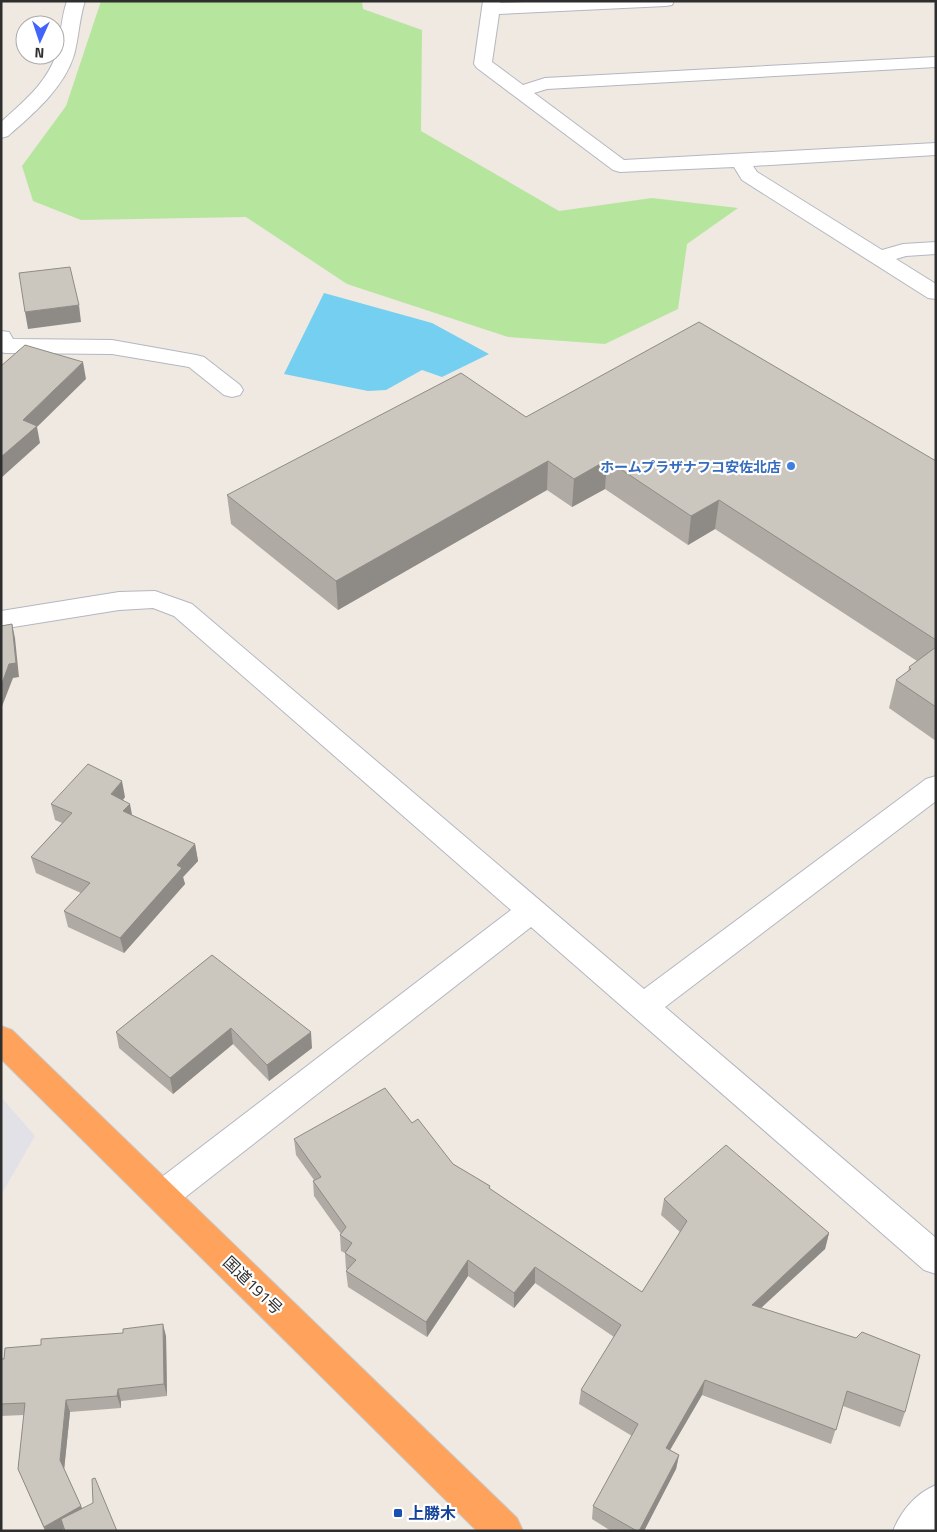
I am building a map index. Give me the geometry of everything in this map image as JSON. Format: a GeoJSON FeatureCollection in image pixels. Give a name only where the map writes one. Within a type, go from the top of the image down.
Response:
{"type":"FeatureCollection","features":[{"type":"Feature","properties":{"kind":"highway","name":"国道191号"},"geometry":{"type":"LineString","coordinates":[[1,1039],[504,1531]]}},
{"type":"Feature","properties":{"kind":"street"},"geometry":{"type":"LineString","coordinates":[[1,132],[30,106],[56,73],[65,56],[76,1]]}},
{"type":"Feature","properties":{"kind":"street"},"geometry":{"type":"LineString","coordinates":[[666,1],[491,5],[483,64],[620,166],[936,149]]}},
{"type":"Feature","properties":{"kind":"street"},"geometry":{"type":"LineString","coordinates":[[520,92],[545,84],[936,62]]}},
{"type":"Feature","properties":{"kind":"street"},"geometry":{"type":"LineString","coordinates":[[740,161],[749,176],[936,293]]}},
{"type":"Feature","properties":{"kind":"street"},"geometry":{"type":"LineString","coordinates":[[880,258],[903,250],[936,248]]}},
{"type":"Feature","properties":{"kind":"street"},"geometry":{"type":"LineString","coordinates":[[1,337],[5,346],[112,347],[196,362],[232,390]]}},
{"type":"Feature","properties":{"kind":"street"},"geometry":{"type":"LineString","coordinates":[[1,620],[118,601],[156,599],[184,610],[936,1259]]}},
{"type":"Feature","properties":{"kind":"street"},"geometry":{"type":"LineString","coordinates":[[644,1006],[936,786]]}},
{"type":"Feature","properties":{"kind":"street"},"geometry":{"type":"LineString","coordinates":[[162,1196],[532,910]]}},
{"type":"Feature","properties":{"kind":"street"},"geometry":{"type":"LineString","coordinates":[[912,1531],[936,1503]]}},
{"type":"Feature","properties":{"kind":"shaded area"},"geometry":{"type":"Polygon","coordinates":[[[1,1097],[35,1136],[1,1195],[1,1097]]]}},
{"type":"Feature","properties":{"kind":"green space"},"geometry":{"type":"Polygon","coordinates":[[[101,1],[362,1],[363,9],[422,30],[421,131],[559,211],[652,198],[738,208],[687,244],[678,309],[605,344],[508,337],[347,284],[246,217],[81,220],[33,201],[22,166],[66,106],[101,1]]]}},
{"type":"Feature","properties":{"kind":"water"},"geometry":{"type":"Polygon","coordinates":[[[324,293],[432,323],[489,354],[442,377],[422,370],[386,390],[368,391],[284,374],[324,293]]]}},
{"type":"Feature","properties":{"kind":"building"},"geometry":{"type":"Polygon","coordinates":[[[70,267],[79,305],[25,312],[19,273],[70,267]]]}},
{"type":"Feature","properties":{"kind":"building"},"geometry":{"type":"Polygon","coordinates":[[[699,322],[936,461],[936,640],[719,500],[691,516],[607,460],[574,479],[548,461],[336,581],[227,495],[461,373],[526,417],[699,322]]]}},
{"type":"Feature","properties":{"kind":"building"},"geometry":{"type":"Polygon","coordinates":[[[25,345],[83,362],[23,420],[37,426],[1,457],[1,366],[25,345]]]}},
{"type":"Feature","properties":{"kind":"building"},"geometry":{"type":"Polygon","coordinates":[[[12,624],[16,663],[9,664],[1,686],[1,626],[12,624]]]}},
{"type":"Feature","properties":{"kind":"building"},"geometry":{"type":"Polygon","coordinates":[[[936,647],[936,707],[896,680],[911,669],[909,667],[936,647]]]}},
{"type":"Feature","properties":{"kind":"building"},"geometry":{"type":"Polygon","coordinates":[[[88,764],[122,781],[111,794],[130,804],[123,811],[195,844],[177,865],[182,868],[120,938],[64,911],[90,883],[31,857],[72,813],[51,804],[88,764]]]}},
{"type":"Feature","properties":{"kind":"building"},"geometry":{"type":"Polygon","coordinates":[[[212,955],[311,1032],[267,1065],[231,1028],[170,1078],[116,1032],[212,955]]]}},
{"type":"Feature","properties":{"kind":"building"},"geometry":{"type":"Polygon","coordinates":[[[385,1088],[412,1123],[418,1119],[453,1164],[490,1186],[489,1188],[642,1292],[687,1221],[664,1199],[726,1145],[829,1233],[752,1305],[856,1338],[862,1332],[920,1355],[905,1412],[847,1391],[836,1430],[705,1380],[666,1448],[679,1455],[639,1531],[593,1506],[638,1424],[581,1390],[621,1325],[535,1267],[514,1293],[468,1260],[426,1322],[346,1271],[356,1260],[345,1253],[352,1243],[340,1235],[346,1227],[313,1181],[321,1177],[294,1139],[385,1088]]]}},
{"type":"Feature","properties":{"kind":"building"},"geometry":{"type":"Polygon","coordinates":[[[163,1324],[164,1384],[118,1389],[117,1396],[66,1400],[60,1460],[81,1506],[44,1527],[18,1469],[25,1403],[1,1404],[1,1359],[4,1359],[5,1348],[41,1345],[41,1339],[123,1333],[123,1329],[163,1324]]]}},
{"type":"Feature","properties":{"kind":"building"},"geometry":{"type":"Polygon","coordinates":[[[95,1478],[117,1531],[65,1531],[61,1519],[93,1503],[92,1479],[95,1478]]]}},
{"type":"Feature","properties":{"kind":"place","name":"ホームプラザナフコ安佐北店"},"geometry":{"type":"Point","coordinates":[791,466]}},
{"type":"Feature","properties":{"kind":"place","name":"上勝木"},"geometry":{"type":"Point","coordinates":[398,1513]}}]}
